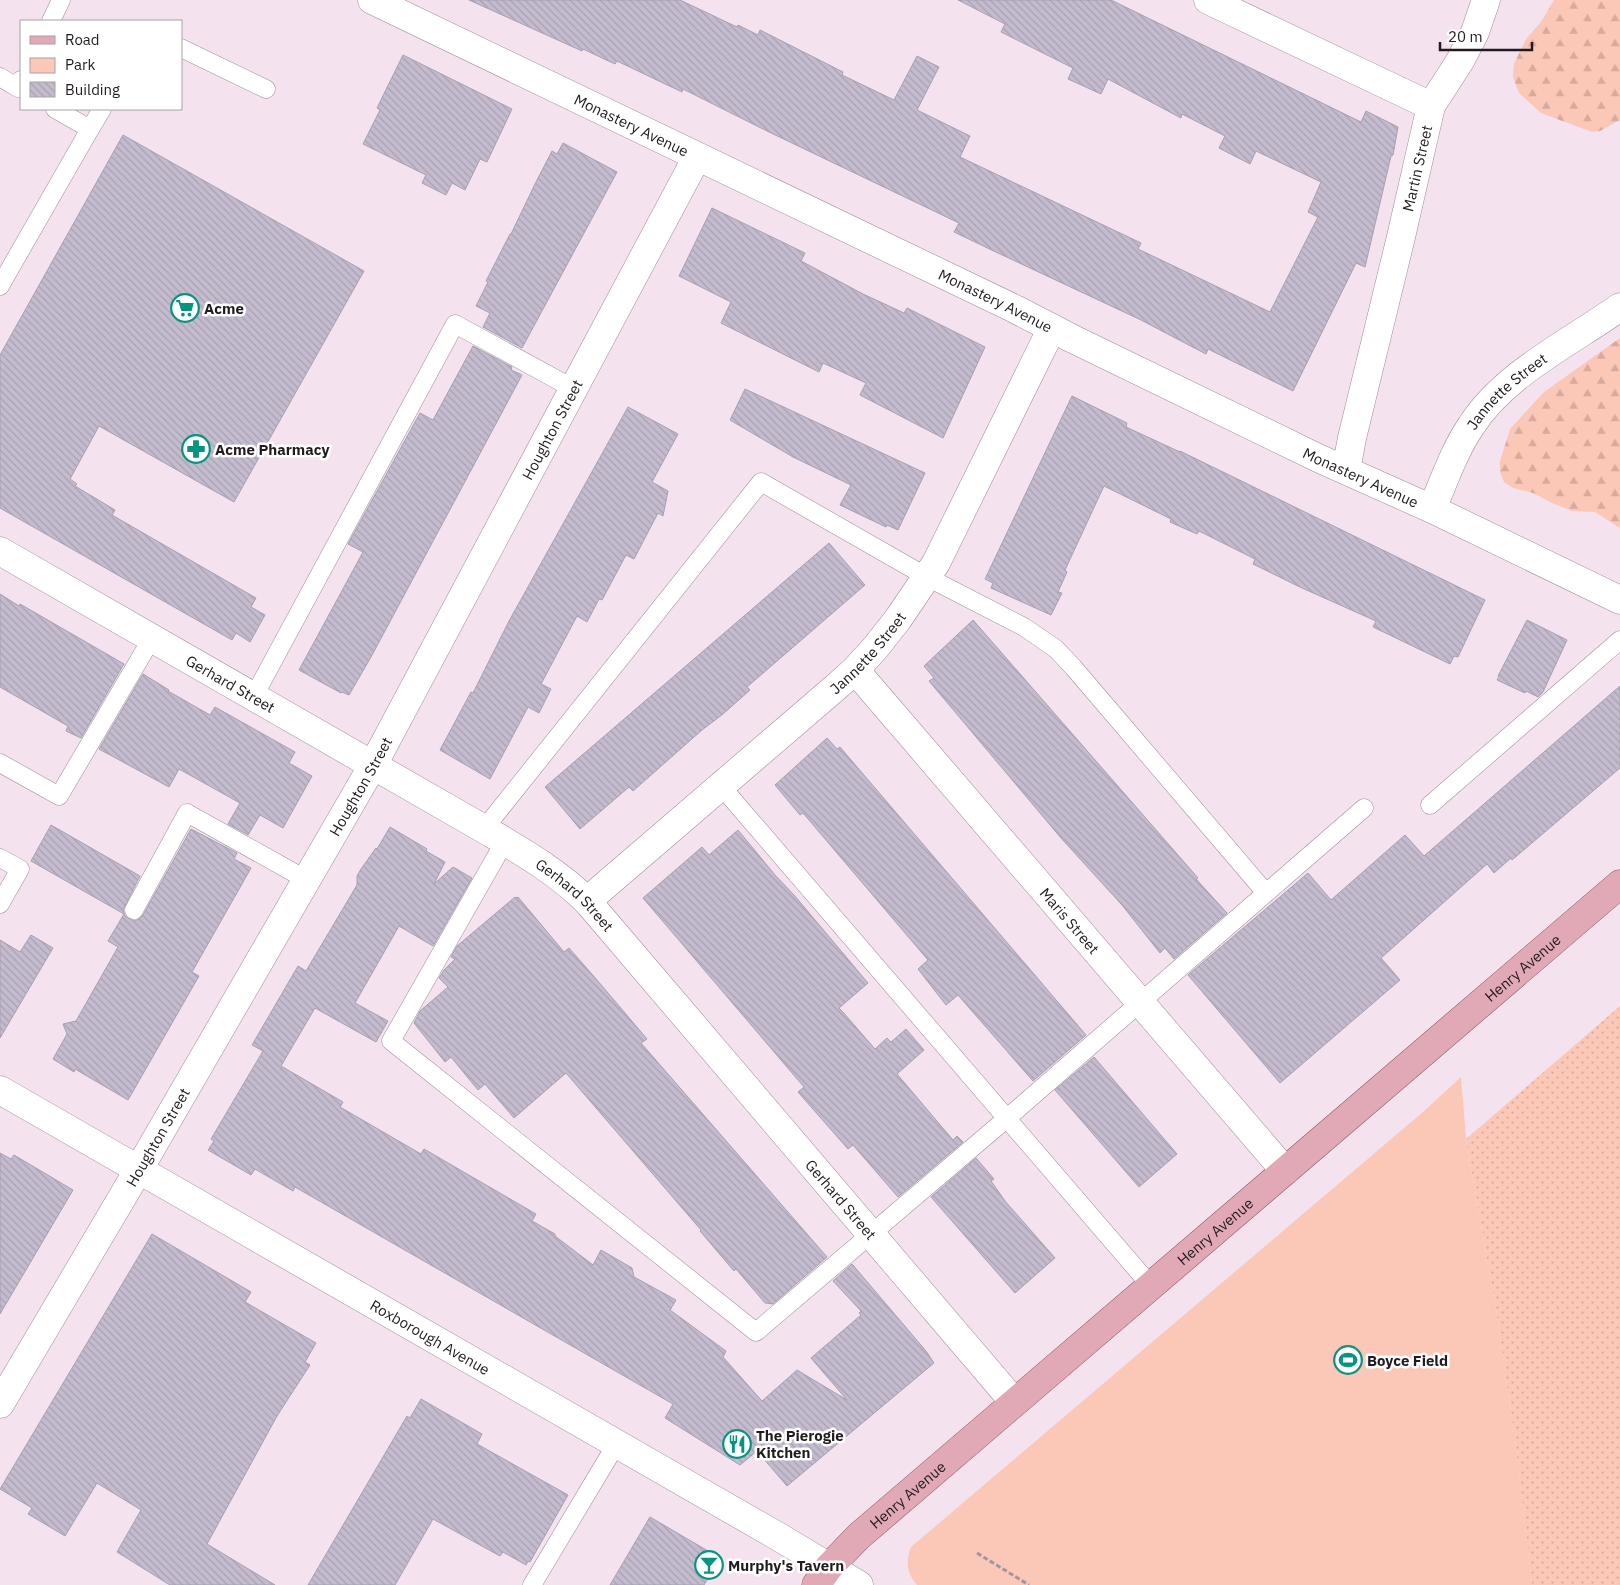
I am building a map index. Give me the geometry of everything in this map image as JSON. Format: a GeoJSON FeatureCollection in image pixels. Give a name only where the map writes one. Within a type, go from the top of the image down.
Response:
{"type":"FeatureCollection","features":[{"type":"Feature","properties":{"kind":"main road","name":"Henry Avenue"},"geometry":{"type":"LineString","coordinates":[[822,1576],[859,1536],[1620,884]]}},
{"type":"Feature","properties":{"kind":"street","name":"Monastery Avenue"},"geometry":{"type":"LineString","coordinates":[[372,0],[1346,470],[1432,509],[1620,600]]}},
{"type":"Feature","properties":{"kind":"street","name":"Martin Street"},"geometry":{"type":"LineString","coordinates":[[1208,0],[1431,106],[1346,470]]}},
{"type":"Feature","properties":{"kind":"street"},"geometry":{"type":"LineString","coordinates":[[1431,106],[1464,54],[1475,32],[1486,0]]}},
{"type":"Feature","properties":{"kind":"street","name":"Houghton Street"},"geometry":{"type":"LineString","coordinates":[[0,1402],[140,1169],[373,764],[697,157]]}},
{"type":"Feature","properties":{"kind":"street","name":"Jannette Street"},"geometry":{"type":"LineString","coordinates":[[1432,509],[1459,446],[1471,424],[1490,402],[1514,380],[1620,306]]}},
{"type":"Feature","properties":{"kind":"street","name":"Jannette Street"},"geometry":{"type":"LineString","coordinates":[[587,901],[855,670],[898,619],[936,563],[1052,328]]}},
{"type":"Feature","properties":{"kind":"street","name":"Gerhard Street"},"geometry":{"type":"LineString","coordinates":[[0,551],[373,764],[494,835],[567,882],[587,901],[1014,1402]]}},
{"type":"Feature","properties":{"kind":"street","name":"Maris Street"},"geometry":{"type":"LineString","coordinates":[[855,670],[1285,1171]]}},
{"type":"Feature","properties":{"kind":"street","name":"Roxborough Avenue"},"geometry":{"type":"LineString","coordinates":[[0,1090],[779,1537],[822,1576],[859,1585]]}},
{"type":"Feature","properties":{"kind":"lane"},"geometry":{"type":"LineString","coordinates":[[51,20],[61,0]]}},
{"type":"Feature","properties":{"kind":"lane"},"geometry":{"type":"LineString","coordinates":[[182,48],[266,89]]}},
{"type":"Feature","properties":{"kind":"lane"},"geometry":{"type":"LineString","coordinates":[[0,78],[20,86]]}},
{"type":"Feature","properties":{"kind":"lane"},"geometry":{"type":"LineString","coordinates":[[57,110],[90,129]]}},
{"type":"Feature","properties":{"kind":"lane"},"geometry":{"type":"LineString","coordinates":[[0,286],[101,110]]}},
{"type":"Feature","properties":{"kind":"lane"},"geometry":{"type":"LineString","coordinates":[[254,696],[455,324],[574,389]]}},
{"type":"Feature","properties":{"kind":"lane"},"geometry":{"type":"LineString","coordinates":[[1266,893],[1056,649],[1024,628],[928,577],[761,482],[494,835],[391,1041],[756,1332],[1006,1119],[1364,808]]}},
{"type":"Feature","properties":{"kind":"lane"},"geometry":{"type":"LineString","coordinates":[[0,764],[59,796],[152,638]]}},
{"type":"Feature","properties":{"kind":"lane"},"geometry":{"type":"LineString","coordinates":[[1430,805],[1620,640]]}},
{"type":"Feature","properties":{"kind":"lane"},"geometry":{"type":"LineString","coordinates":[[721,786],[1151,1286]]}},
{"type":"Feature","properties":{"kind":"lane"},"geometry":{"type":"LineString","coordinates":[[134,910],[186,813],[307,880]]}},
{"type":"Feature","properties":{"kind":"lane"},"geometry":{"type":"LineString","coordinates":[[0,858],[20,870],[0,904]]}},
{"type":"Feature","properties":{"kind":"lane"},"geometry":{"type":"LineString","coordinates":[[532,1585],[617,1443]]}},
{"type":"Feature","properties":{"kind":"path"},"geometry":{"type":"LineString","coordinates":[[977,1553],[1029,1585]]}},
{"type":"Feature","properties":{"kind":"green space"},"geometry":{"type":"Polygon","coordinates":[[[1554,0],[1620,0],[1620,120],[1600,131],[1592,132],[1541,113],[1519,93],[1513,77],[1514,64],[1526,39],[1541,22],[1554,0]]]}},
{"type":"Feature","properties":{"kind":"green space"},"geometry":{"type":"Polygon","coordinates":[[[1620,338],[1620,528],[1595,512],[1572,511],[1533,493],[1513,488],[1504,482],[1500,472],[1500,461],[1510,429],[1544,392],[1620,338]]]}},
{"type":"Feature","properties":{"kind":"green space"},"geometry":{"type":"Polygon","coordinates":[[[1620,1006],[1620,1585],[1532,1585],[1516,1448],[1497,1316],[1466,1139],[1620,1006]]]}},
{"type":"Feature","properties":{"kind":"green space","name":"Boyce Field"},"geometry":{"type":"Polygon","coordinates":[[[1461,1077],[1466,1139],[1497,1316],[1516,1448],[1532,1585],[917,1585],[908,1567],[911,1547],[1423,1112],[1461,1077]]]}},
{"type":"Feature","properties":{"kind":"building"},"geometry":{"type":"Polygon","coordinates":[[[469,0],[680,0],[758,35],[760,30],[843,72],[842,75],[894,100],[917,56],[939,67],[917,110],[970,136],[960,157],[1141,243],[1138,249],[1270,312],[1318,217],[1308,212],[1321,182],[1256,151],[1250,164],[1219,148],[1225,136],[1182,114],[1181,118],[1108,79],[1101,94],[1068,79],[1073,68],[1001,32],[1005,24],[958,0],[1111,0],[1361,122],[1366,111],[1398,127],[1393,155],[1391,156],[1365,267],[1356,263],[1293,391],[1208,349],[1206,354],[1141,320],[954,232],[959,223],[683,89],[682,92],[617,61],[615,64],[583,49],[582,51],[469,0]]]}},
{"type":"Feature","properties":{"kind":"building"},"geometry":{"type":"Polygon","coordinates":[[[403,55],[512,109],[487,162],[480,159],[465,190],[452,183],[446,195],[422,183],[426,175],[363,144],[380,110],[377,108],[403,55]]]}},
{"type":"Feature","properties":{"kind":"building","name":"Acme"},"geometry":{"type":"Polygon","coordinates":[[[123,135],[364,271],[234,502],[99,426],[70,479],[77,484],[75,486],[115,510],[112,515],[256,598],[251,607],[265,615],[250,642],[236,633],[232,640],[0,508],[0,355],[123,135]]]}},
{"type":"Feature","properties":{"kind":"building"},"geometry":{"type":"Polygon","coordinates":[[[563,143],[617,172],[522,348],[483,327],[490,313],[476,306],[488,282],[486,281],[552,151],[557,154],[563,143]]]}},
{"type":"Feature","properties":{"kind":"building"},"geometry":{"type":"Polygon","coordinates":[[[712,208],[805,253],[801,261],[863,294],[904,313],[907,308],[985,347],[943,438],[860,395],[866,383],[823,363],[819,372],[721,323],[731,302],[679,276],[712,208]]]}},
{"type":"Feature","properties":{"kind":"building"},"geometry":{"type":"Polygon","coordinates":[[[473,346],[512,367],[511,370],[522,375],[371,657],[349,695],[341,693],[299,670],[363,552],[348,544],[420,413],[433,420],[473,346]]]}},
{"type":"Feature","properties":{"kind":"building"},"geometry":{"type":"Polygon","coordinates":[[[745,389],[925,473],[898,530],[887,525],[886,527],[840,505],[851,485],[793,457],[730,420],[745,389]]]}},
{"type":"Feature","properties":{"kind":"building"},"geometry":{"type":"Polygon","coordinates":[[[1072,396],[1127,423],[1126,427],[1180,451],[1485,600],[1458,657],[1454,656],[1450,664],[1373,627],[1376,621],[1253,564],[1255,559],[1199,531],[1197,534],[1170,522],[1171,519],[1104,486],[1065,570],[1067,572],[1058,592],[1062,593],[1051,615],[991,588],[993,583],[985,579],[1072,396]]]}},
{"type":"Feature","properties":{"kind":"building"},"geometry":{"type":"Polygon","coordinates":[[[628,407],[678,434],[652,482],[668,491],[663,516],[658,513],[634,559],[626,555],[602,600],[599,599],[587,622],[577,616],[541,684],[551,689],[539,713],[528,707],[490,779],[440,750],[471,692],[473,693],[509,621],[628,407]]]}},
{"type":"Feature","properties":{"kind":"building"},"geometry":{"type":"Polygon","coordinates":[[[829,543],[865,585],[747,687],[750,690],[723,714],[633,791],[629,787],[580,829],[545,787],[829,543]]]}},
{"type":"Feature","properties":{"kind":"building"},"geometry":{"type":"Polygon","coordinates":[[[0,594],[124,664],[81,738],[66,731],[68,726],[0,687],[0,594]]]}},
{"type":"Feature","properties":{"kind":"building"},"geometry":{"type":"Polygon","coordinates":[[[973,620],[1227,913],[1174,959],[1165,948],[1160,953],[1122,905],[1061,838],[929,681],[934,678],[924,666],[973,620]]]}},
{"type":"Feature","properties":{"kind":"building"},"geometry":{"type":"Polygon","coordinates":[[[1527,620],[1567,640],[1543,692],[1538,697],[1497,680],[1527,620]]]}},
{"type":"Feature","properties":{"kind":"building"},"geometry":{"type":"Polygon","coordinates":[[[143,674],[210,715],[215,707],[295,752],[289,763],[312,776],[283,828],[260,815],[248,835],[228,824],[240,803],[179,769],[169,787],[99,749],[143,674]]]}},
{"type":"Feature","properties":{"kind":"building"},"geometry":{"type":"Polygon","coordinates":[[[1620,686],[1620,768],[1512,860],[1511,858],[1494,873],[1487,864],[1381,958],[1400,980],[1280,1083],[1188,975],[1308,873],[1331,900],[1405,835],[1424,856],[1620,686]]]}},
{"type":"Feature","properties":{"kind":"building"},"geometry":{"type":"Polygon","coordinates":[[[827,738],[837,749],[840,747],[1086,1035],[1033,1081],[958,995],[946,1005],[918,969],[928,960],[803,813],[800,815],[775,785],[827,738]]]}},
{"type":"Feature","properties":{"kind":"building"},"geometry":{"type":"Polygon","coordinates":[[[51,825],[140,876],[123,910],[125,916],[134,921],[143,915],[191,829],[237,853],[234,859],[251,868],[192,972],[199,976],[128,1100],[75,1069],[74,1072],[53,1059],[67,1034],[63,1024],[76,1021],[118,947],[108,941],[124,914],[31,861],[51,825]]]}},
{"type":"Feature","properties":{"kind":"building"},"geometry":{"type":"Polygon","coordinates":[[[390,827],[445,862],[434,884],[453,867],[472,878],[433,946],[399,926],[355,1003],[388,1021],[376,1042],[315,1008],[281,1066],[343,1102],[340,1107],[421,1154],[424,1149],[536,1214],[532,1221],[555,1234],[555,1236],[593,1265],[601,1250],[632,1268],[634,1277],[676,1300],[670,1310],[726,1351],[723,1357],[762,1401],[797,1370],[847,1400],[811,1358],[861,1315],[859,1313],[861,1311],[833,1281],[852,1264],[934,1363],[787,1486],[757,1451],[740,1465],[665,1418],[673,1404],[295,1187],[293,1191],[255,1169],[251,1175],[208,1150],[214,1141],[211,1139],[263,1051],[252,1045],[298,966],[306,971],[357,885],[357,876],[361,869],[377,849],[390,827]]]}},
{"type":"Feature","properties":{"kind":"building"},"geometry":{"type":"Polygon","coordinates":[[[738,830],[868,983],[839,1008],[875,1049],[887,1038],[891,1042],[906,1029],[924,1050],[897,1074],[953,1140],[957,1136],[963,1142],[898,1197],[853,1145],[848,1149],[798,1092],[804,1087],[643,898],[702,847],[709,855],[738,830]]]}},
{"type":"Feature","properties":{"kind":"building"},"geometry":{"type":"Polygon","coordinates":[[[515,897],[518,897],[564,952],[569,948],[597,980],[647,1039],[641,1043],[827,1257],[773,1304],[765,1303],[736,1269],[734,1271],[566,1073],[514,1118],[485,1084],[478,1090],[451,1057],[445,1062],[414,1023],[420,1011],[448,987],[439,978],[455,959],[451,957],[457,946],[515,897]]]}},
{"type":"Feature","properties":{"kind":"building"},"geometry":{"type":"Polygon","coordinates":[[[31,935],[53,948],[0,1038],[0,940],[20,952],[31,935]]]}},
{"type":"Feature","properties":{"kind":"building"},"geometry":{"type":"Polygon","coordinates":[[[1094,1057],[1177,1154],[1139,1187],[1055,1090],[1094,1057]]]}},
{"type":"Feature","properties":{"kind":"building"},"geometry":{"type":"Polygon","coordinates":[[[0,1153],[11,1159],[14,1155],[73,1190],[0,1314],[0,1153]]]}},
{"type":"Feature","properties":{"kind":"building"},"geometry":{"type":"Polygon","coordinates":[[[976,1158],[994,1179],[991,1181],[1005,1201],[1055,1258],[1015,1293],[931,1197],[976,1158]]]}},
{"type":"Feature","properties":{"kind":"building"},"geometry":{"type":"Polygon","coordinates":[[[152,1234],[251,1292],[245,1302],[316,1343],[305,1362],[310,1365],[277,1416],[207,1544],[275,1585],[170,1585],[117,1552],[141,1510],[97,1483],[65,1536],[28,1514],[32,1508],[0,1489],[152,1234]]]}},
{"type":"Feature","properties":{"kind":"building"},"geometry":{"type":"Polygon","coordinates":[[[421,1399],[482,1434],[477,1444],[568,1495],[530,1562],[528,1561],[526,1565],[503,1552],[500,1556],[433,1519],[395,1585],[308,1585],[407,1416],[410,1418],[421,1399]]]}},
{"type":"Feature","properties":{"kind":"building"},"geometry":{"type":"Polygon","coordinates":[[[650,1517],[720,1558],[704,1585],[610,1585],[650,1517]]]}},
{"type":"Feature","properties":{"kind":"place","name":"Acme"},"geometry":{"type":"Point","coordinates":[185,308]}},
{"type":"Feature","properties":{"kind":"place","name":"Acme Pharmacy"},"geometry":{"type":"Point","coordinates":[196,449]}},
{"type":"Feature","properties":{"kind":"place","name":"Boyce Field"},"geometry":{"type":"Point","coordinates":[1348,1360]}},
{"type":"Feature","properties":{"kind":"place","name":"The Pierogie Kitchen"},"geometry":{"type":"Point","coordinates":[737,1444]}},
{"type":"Feature","properties":{"kind":"place","name":"Murphy's Tavern"},"geometry":{"type":"Point","coordinates":[709,1565]}}]}
